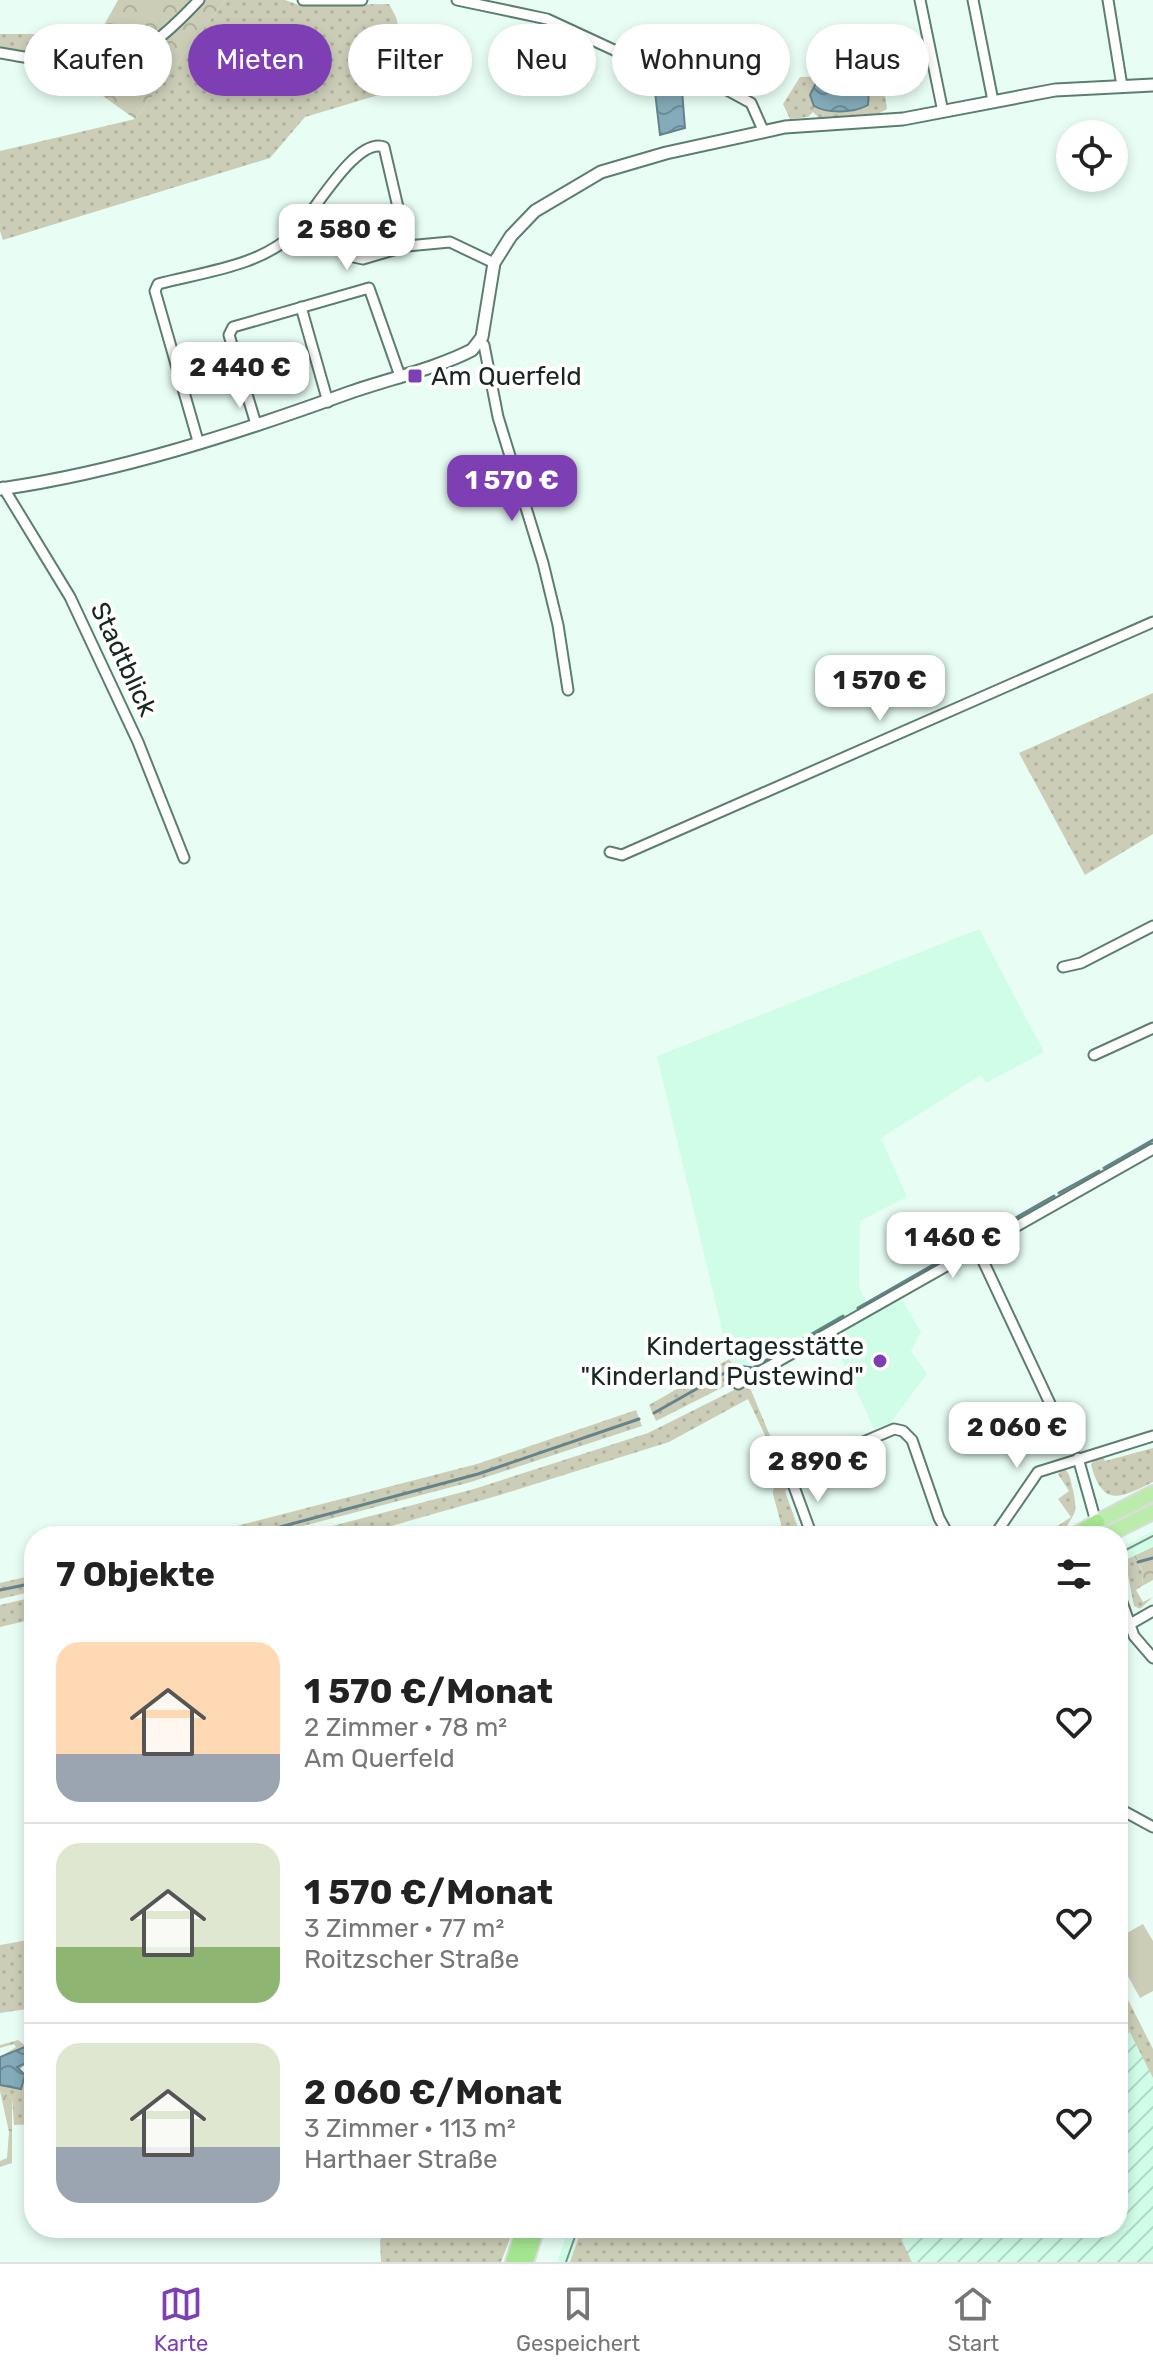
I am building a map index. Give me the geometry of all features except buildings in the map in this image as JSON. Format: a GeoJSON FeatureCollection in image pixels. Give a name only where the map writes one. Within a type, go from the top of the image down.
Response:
{"type":"FeatureCollection","features":[{"type":"Feature","properties":{"kind":"highway"},"geometry":{"type":"LineString","coordinates":[[513,2258],[520,2238]]}},
{"type":"Feature","properties":{"kind":"highway"},"geometry":{"type":"LineString","coordinates":[[526,2262],[534,2238]]}},
{"type":"Feature","properties":{"kind":"main road"},"geometry":{"type":"LineString","coordinates":[[1108,1526],[1153,1493]]}},
{"type":"Feature","properties":{"kind":"main road"},"geometry":{"type":"LineString","coordinates":[[1115,1526],[1153,1512]]}},
{"type":"Feature","properties":{"kind":"street"},"geometry":{"type":"LineString","coordinates":[[0,53],[92,66],[110,65],[146,49],[199,0]]}},
{"type":"Feature","properties":{"kind":"street"},"geometry":{"type":"LineString","coordinates":[[303,0],[362,0]]}},
{"type":"Feature","properties":{"kind":"street"},"geometry":{"type":"LineString","coordinates":[[457,0],[547,19],[642,63],[716,84],[751,103],[763,130]]}},
{"type":"Feature","properties":{"kind":"street"},"geometry":{"type":"LineString","coordinates":[[920,0],[943,112]]}},
{"type":"Feature","properties":{"kind":"street"},"geometry":{"type":"LineString","coordinates":[[973,0],[993,101]]}},
{"type":"Feature","properties":{"kind":"street"},"geometry":{"type":"LineString","coordinates":[[1108,0],[1122,86]]}},
{"type":"Feature","properties":{"kind":"street"},"geometry":{"type":"LineString","coordinates":[[2,488],[65,480],[328,402],[464,354],[480,342],[494,263],[530,216],[579,182],[636,161],[763,130],[881,122],[1055,90],[1153,85]]}},
{"type":"Feature","properties":{"kind":"street"},"geometry":{"type":"LineString","coordinates":[[198,441],[155,291],[158,284],[273,250],[314,212],[351,160],[364,150],[382,145],[407,246]]}},
{"type":"Feature","properties":{"kind":"street"},"geometry":{"type":"LineString","coordinates":[[314,212],[332,229],[349,256],[363,259],[407,246],[450,242],[494,263]]}},
{"type":"Feature","properties":{"kind":"street"},"geometry":{"type":"LineString","coordinates":[[256,424],[229,330],[369,288],[400,376]]}},
{"type":"Feature","properties":{"kind":"street"},"geometry":{"type":"LineString","coordinates":[[301,307],[328,402]]}},
{"type":"Feature","properties":{"kind":"street"},"geometry":{"type":"LineString","coordinates":[[480,342],[484,345],[498,417],[515,478],[543,563],[558,625],[568,690]]}},
{"type":"Feature","properties":{"kind":"street","name":"Stadtblick"},"geometry":{"type":"LineString","coordinates":[[2,488],[70,597],[138,742],[184,858]]}},
{"type":"Feature","properties":{"kind":"street"},"geometry":{"type":"LineString","coordinates":[[610,852],[622,855],[1153,622]]}},
{"type":"Feature","properties":{"kind":"street"},"geometry":{"type":"LineString","coordinates":[[1063,967],[1081,963],[1153,926]]}},
{"type":"Feature","properties":{"kind":"street"},"geometry":{"type":"LineString","coordinates":[[1094,1055],[1153,1028]]}},
{"type":"Feature","properties":{"kind":"street"},"geometry":{"type":"LineString","coordinates":[[738,1384],[1153,1149]]}},
{"type":"Feature","properties":{"kind":"street"},"geometry":{"type":"LineString","coordinates":[[977,1248],[1061,1427]]}},
{"type":"Feature","properties":{"kind":"street"},"geometry":{"type":"LineString","coordinates":[[808,1526],[793,1484],[795,1474],[803,1466],[894,1429],[903,1431],[912,1440],[943,1526]]}},
{"type":"Feature","properties":{"kind":"street"},"geometry":{"type":"LineString","coordinates":[[1001,1526],[1038,1472],[1153,1436]]}},
{"type":"Feature","properties":{"kind":"street"},"geometry":{"type":"LineString","coordinates":[[1078,1458],[1099,1526]]}},
{"type":"Feature","properties":{"kind":"street"},"geometry":{"type":"LineString","coordinates":[[1129,1624],[1153,1611]]}},
{"type":"Feature","properties":{"kind":"street"},"geometry":{"type":"LineString","coordinates":[[1128,1621],[1153,1658]]}},
{"type":"Feature","properties":{"kind":"street"},"geometry":{"type":"LineString","coordinates":[[1128,1813],[1153,1827]]}},
{"type":"Feature","properties":{"kind":"shaded area"},"geometry":{"type":"Polygon","coordinates":[[[979,929],[1044,1052],[986,1083],[981,1075],[881,1138],[907,1197],[860,1221],[859,1287],[868,1305],[743,1377],[729,1359],[657,1056],[979,929]]]}},
{"type":"Feature","properties":{"kind":"shaded area","name":"Kindertagesstätte \"Kinderland Pustewind\""},"geometry":{"type":"Polygon","coordinates":[[[900,1297],[921,1332],[911,1351],[927,1374],[890,1423],[874,1429],[832,1337],[900,1297]]]}},
{"type":"Feature","properties":{"kind":"shaded area"},"geometry":{"type":"Polygon","coordinates":[[[1153,1531],[1153,1547],[1128,1559],[1128,1544],[1153,1531]]]}},
{"type":"Feature","properties":{"kind":"shaded area"},"geometry":{"type":"Polygon","coordinates":[[[1128,2029],[1153,2078],[1153,2262],[912,2262],[901,2238],[1128,2238],[1128,2029]]]}},
{"type":"Feature","properties":{"kind":"shaded area"},"geometry":{"type":"Polygon","coordinates":[[[565,2238],[578,2238],[570,2262],[557,2262],[565,2238]]]}},
{"type":"Feature","properties":{"kind":"green space"},"geometry":{"type":"Polygon","coordinates":[[[118,0],[195,0],[169,24],[105,24],[118,0]]]}},
{"type":"Feature","properties":{"kind":"green space"},"geometry":{"type":"Polygon","coordinates":[[[202,0],[225,0],[207,24],[188,24],[188,49],[172,70],[172,26],[202,0]]]}},
{"type":"Feature","properties":{"kind":"green space"},"geometry":{"type":"Polygon","coordinates":[[[225,0],[285,0],[299,5],[389,4],[398,24],[348,24],[348,96],[375,96],[305,117],[270,158],[3,240],[0,231],[0,151],[135,119],[152,96],[172,96],[172,70],[188,49],[188,96],[332,96],[332,24],[207,24],[225,0]]]}},
{"type":"Feature","properties":{"kind":"green space"},"geometry":{"type":"Polygon","coordinates":[[[0,34],[24,34],[24,53],[0,50],[0,34]]]}},
{"type":"Feature","properties":{"kind":"green space"},"geometry":{"type":"Polygon","coordinates":[[[800,77],[806,77],[806,96],[885,96],[887,109],[876,115],[818,117],[813,112],[808,117],[790,119],[783,104],[800,77]]]}},
{"type":"Feature","properties":{"kind":"green space"},"geometry":{"type":"Polygon","coordinates":[[[103,96],[152,96],[135,119],[103,96]]]}},
{"type":"Feature","properties":{"kind":"green space"},"geometry":{"type":"Polygon","coordinates":[[[1153,693],[1153,834],[1085,875],[1019,753],[1153,693]]]}},
{"type":"Feature","properties":{"kind":"green space"},"geometry":{"type":"Polygon","coordinates":[[[729,1359],[743,1377],[656,1421],[649,1405],[729,1359]]]}},
{"type":"Feature","properties":{"kind":"green space"},"geometry":{"type":"Polygon","coordinates":[[[748,1383],[789,1481],[790,1488],[785,1491],[797,1526],[781,1526],[773,1494],[777,1461],[748,1399],[669,1442],[500,1495],[391,1526],[332,1526],[474,1489],[648,1433],[748,1383]]]}},
{"type":"Feature","properties":{"kind":"green space"},"geometry":{"type":"Polygon","coordinates":[[[636,1410],[642,1426],[471,1482],[303,1526],[237,1526],[477,1464],[636,1410]]]}},
{"type":"Feature","properties":{"kind":"green space"},"geometry":{"type":"Polygon","coordinates":[[[1153,1448],[1153,1482],[1114,1496],[1101,1488],[1091,1465],[1094,1459],[1103,1456],[1105,1461],[1153,1448]]]}},
{"type":"Feature","properties":{"kind":"green space"},"geometry":{"type":"Polygon","coordinates":[[[1064,1468],[1072,1486],[1074,1513],[1068,1526],[1058,1526],[1071,1517],[1058,1499],[1069,1491],[1058,1474],[1064,1468]]]}},
{"type":"Feature","properties":{"kind":"green space"},"geometry":{"type":"Polygon","coordinates":[[[1153,1547],[1153,1580],[1142,1586],[1143,1572],[1134,1556],[1153,1547]]]}},
{"type":"Feature","properties":{"kind":"green space"},"geometry":{"type":"Polygon","coordinates":[[[1134,1556],[1143,1573],[1142,1586],[1136,1590],[1143,1602],[1153,1597],[1140,1609],[1134,1606],[1128,1559],[1134,1556]]]}},
{"type":"Feature","properties":{"kind":"green space"},"geometry":{"type":"Polygon","coordinates":[[[24,1577],[24,1593],[0,1599],[0,1583],[24,1577]]]}},
{"type":"Feature","properties":{"kind":"green space"},"geometry":{"type":"Polygon","coordinates":[[[24,1599],[24,1621],[0,1627],[0,1605],[24,1599]]]}},
{"type":"Feature","properties":{"kind":"green space"},"geometry":{"type":"Polygon","coordinates":[[[1143,1924],[1153,1941],[1153,1991],[1140,1998],[1128,1976],[1128,1932],[1143,1924]]]}},
{"type":"Feature","properties":{"kind":"green space"},"geometry":{"type":"Polygon","coordinates":[[[24,1941],[24,2009],[0,2013],[0,1945],[24,1941]]]}},
{"type":"Feature","properties":{"kind":"green space"},"geometry":{"type":"Polygon","coordinates":[[[1128,2000],[1153,2049],[1153,2078],[1128,2029],[1128,2000]]]}},
{"type":"Feature","properties":{"kind":"green space"},"geometry":{"type":"Polygon","coordinates":[[[18,2040],[24,2047],[0,2057],[16,2047],[14,2044],[0,2048],[0,2045],[18,2040]]]}},
{"type":"Feature","properties":{"kind":"green space"},"geometry":{"type":"Polygon","coordinates":[[[24,2063],[18,2070],[24,2074],[24,2124],[14,2125],[12,2098],[0,2091],[0,2085],[21,2089],[17,2066],[24,2063]]]}},
{"type":"Feature","properties":{"kind":"green space"},"geometry":{"type":"Polygon","coordinates":[[[0,2091],[12,2098],[12,2163],[0,2167],[0,2161],[7,2158],[9,2132],[0,2091]]]}},
{"type":"Feature","properties":{"kind":"green space"},"geometry":{"type":"Polygon","coordinates":[[[381,2238],[510,2238],[501,2262],[381,2262],[381,2238]]]}},
{"type":"Feature","properties":{"kind":"green space"},"geometry":{"type":"Polygon","coordinates":[[[578,2238],[901,2238],[912,2262],[570,2262],[578,2238]]]}},
{"type":"Feature","properties":{"kind":"water"},"geometry":{"type":"Polygon","coordinates":[[[656,96],[682,96],[685,128],[660,135],[656,96]]]}},
{"type":"Feature","properties":{"kind":"water"},"geometry":{"type":"Polygon","coordinates":[[[810,96],[869,96],[868,105],[856,110],[841,112],[814,106],[810,96]]]}},
{"type":"Feature","properties":{"kind":"water"},"geometry":{"type":"Polygon","coordinates":[[[24,2047],[24,2064],[17,2067],[24,2074],[21,2089],[0,2085],[0,2057],[24,2047]]]}},
{"type":"Feature","properties":{"kind":"waterway"},"geometry":{"type":"LineString","coordinates":[[1104,1168],[1153,1140]]}},
{"type":"Feature","properties":{"kind":"waterway"},"geometry":{"type":"LineString","coordinates":[[1059,1193],[1099,1171]]}},
{"type":"Feature","properties":{"kind":"waterway"},"geometry":{"type":"LineString","coordinates":[[1014,1219],[1054,1196]]}},
{"type":"Feature","properties":{"kind":"waterway"},"geometry":{"type":"LineString","coordinates":[[969,1244],[1009,1222]]}},
{"type":"Feature","properties":{"kind":"waterway"},"geometry":{"type":"LineString","coordinates":[[858,1308],[963,1248]]}},
{"type":"Feature","properties":{"kind":"waterway"},"geometry":{"type":"LineString","coordinates":[[654,1413],[737,1366],[753,1368],[843,1316]]}},
{"type":"Feature","properties":{"kind":"waterway"},"geometry":{"type":"LineString","coordinates":[[284,1526],[478,1474],[639,1419]]}},
{"type":"Feature","properties":{"kind":"waterway"},"geometry":{"type":"LineString","coordinates":[[1138,1562],[1153,1558]]}},
{"type":"Feature","properties":{"kind":"waterway"},"geometry":{"type":"LineString","coordinates":[[0,1590],[24,1585]]}},
{"type":"Feature","properties":{"kind":"tram line"},"geometry":{"type":"LineString","coordinates":[[1128,1549],[1153,1536]]}},
{"type":"Feature","properties":{"kind":"tram line"},"geometry":{"type":"LineString","coordinates":[[566,2262],[574,2238]]}},
{"type":"Feature","properties":{"kind":"place","name":"Am Querfeld"},"geometry":{"type":"Point","coordinates":[415,376]}},
{"type":"Feature","properties":{"kind":"place","name":"Kindertagesstätte \"Kinderland Pustewind\""},"geometry":{"type":"Point","coordinates":[880,1361]}}]}
